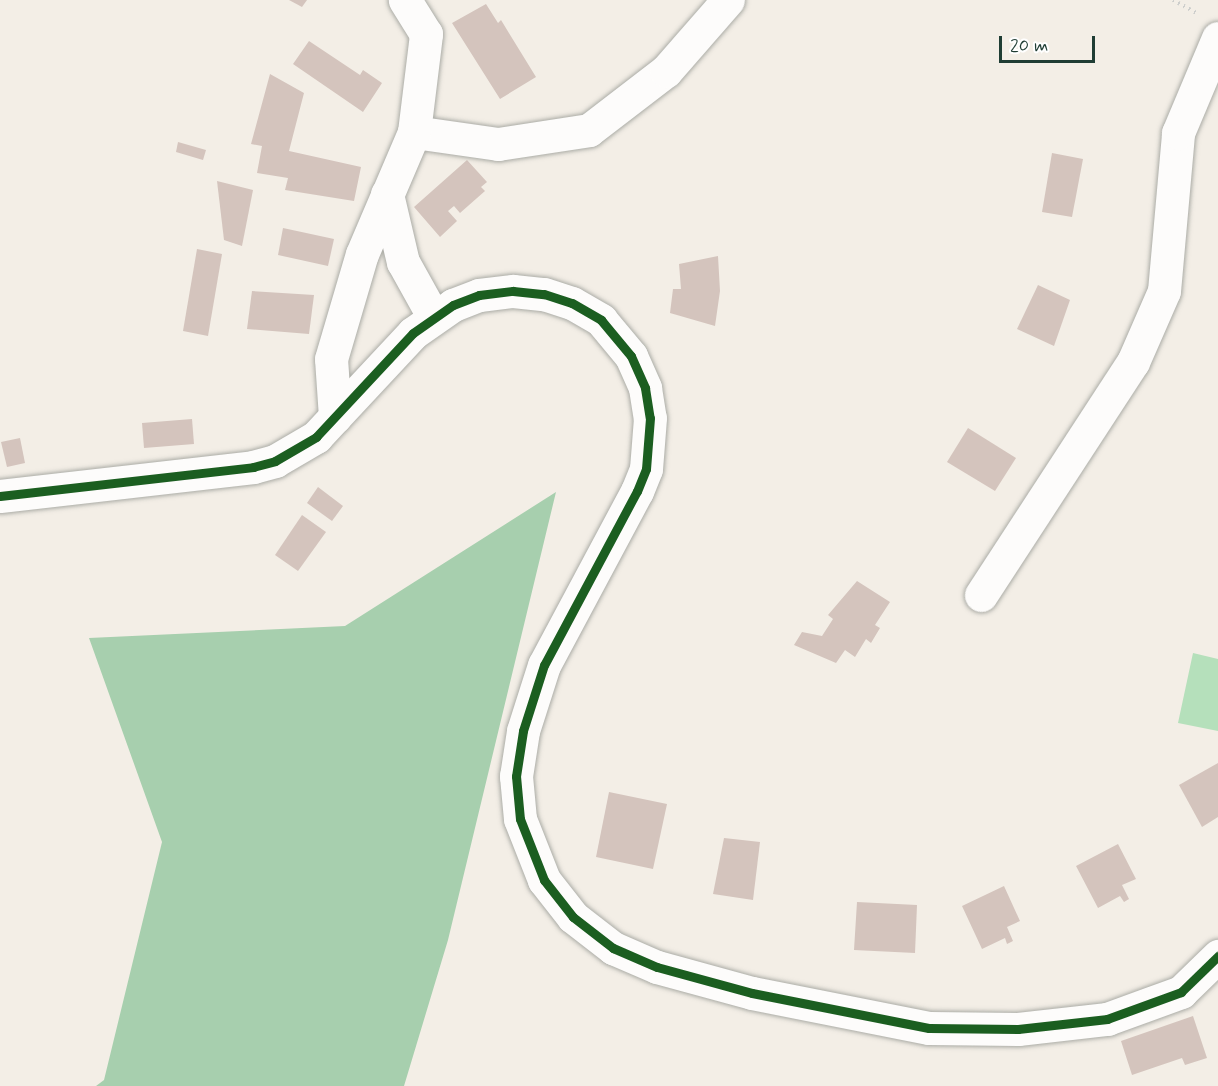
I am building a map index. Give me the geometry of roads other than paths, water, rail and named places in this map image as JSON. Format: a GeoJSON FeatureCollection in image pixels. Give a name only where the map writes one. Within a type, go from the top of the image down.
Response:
{"type":"FeatureCollection","features":[{"type":"Feature","properties":{"kind":"street"},"geometry":{"type":"LineString","coordinates":[[335,417],[331,359],[362,254],[414,132],[426,34],[405,0]]}},
{"type":"Feature","properties":{"kind":"street"},"geometry":{"type":"LineString","coordinates":[[414,132],[498,144],[589,130],[666,71],[728,0]]}},
{"type":"Feature","properties":{"kind":"street"},"geometry":{"type":"LineString","coordinates":[[981,595],[1133,362],[1164,291],[1178,133],[1218,38]]}},
{"type":"Feature","properties":{"kind":"street"},"geometry":{"type":"LineString","coordinates":[[387,194],[403,262],[433,316]]}},
{"type":"Feature","properties":{"kind":"street"},"geometry":{"type":"LineString","coordinates":[[0,496],[253,467],[300,448],[335,417],[433,316],[478,295],[513,291],[544,294],[572,303],[601,320],[631,356],[645,388],[650,418],[646,469],[543,665],[530,700],[516,776],[520,819],[530,851],[544,880],[573,917],[613,948],[657,967],[752,993],[929,1028],[1017,1029],[1107,1019],[1181,992],[1218,956]]}}]}
